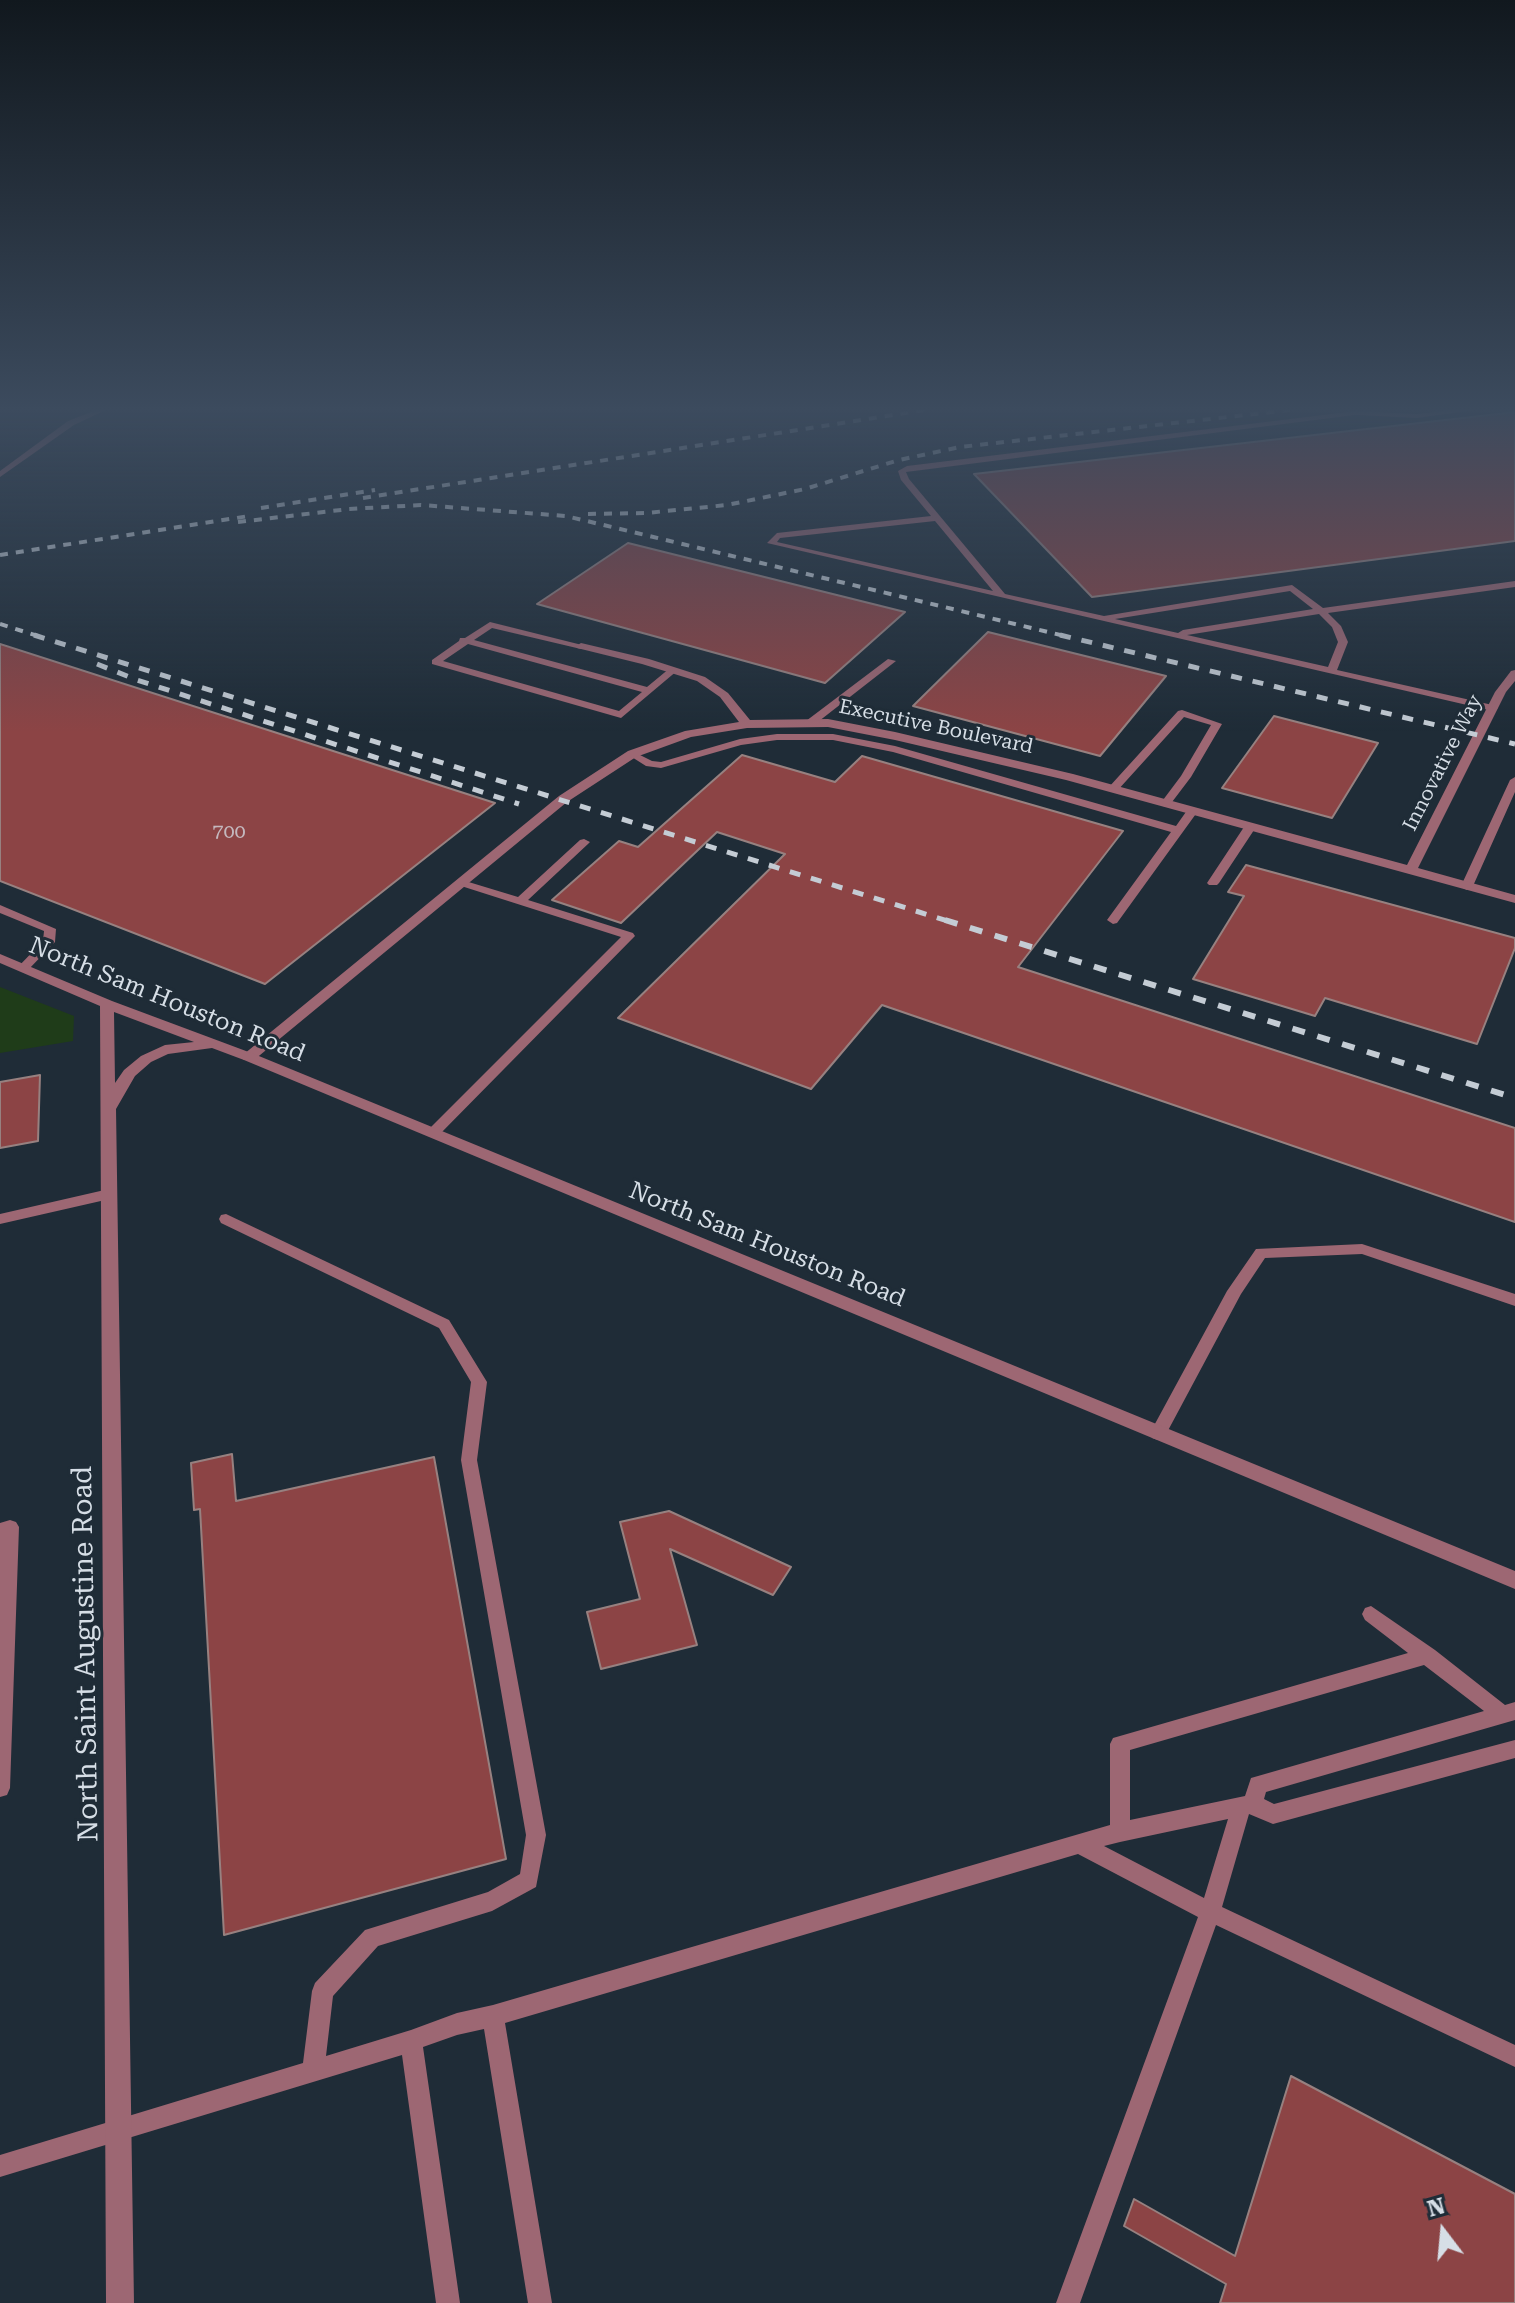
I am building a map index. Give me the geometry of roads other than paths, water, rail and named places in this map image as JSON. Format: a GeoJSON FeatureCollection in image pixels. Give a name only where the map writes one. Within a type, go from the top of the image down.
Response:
{"type":"FeatureCollection","features":[{"type":"Feature","properties":{"kind":"street"},"geometry":{"type":"LineString","coordinates":[[581,646],[701,679],[724,695],[747,724]]}},
{"type":"Feature","properties":{"kind":"street","name":"Innovative Way"},"geometry":{"type":"LineString","coordinates":[[1410,872],[1493,708],[1515,673]]}},
{"type":"Feature","properties":{"kind":"street","name":"Executive Boulevard"},"geometry":{"type":"LineString","coordinates":[[249,1057],[563,799],[632,754],[689,734],[747,724],[810,723],[836,731],[1086,781],[1515,899]]}},
{"type":"Feature","properties":{"kind":"street","name":"North Sam Houston Road"},"geometry":{"type":"LineString","coordinates":[[0,958],[107,1004],[249,1057],[1515,1580]]}},
{"type":"Feature","properties":{"kind":"street","name":"North Saint Augustine Road"},"geometry":{"type":"LineString","coordinates":[[107,1004],[120,2303]]}},
{"type":"Feature","properties":{"kind":"street"},"geometry":{"type":"LineString","coordinates":[[108,1109],[129,1073],[146,1059],[165,1050],[211,1044]]}},
{"type":"Feature","properties":{"kind":"lane"},"geometry":{"type":"LineString","coordinates":[[1002,596],[937,518],[777,536],[771,543],[1002,596],[1493,708]]}},
{"type":"Feature","properties":{"kind":"lane"},"geometry":{"type":"LineString","coordinates":[[1173,635],[1515,584]]}},
{"type":"Feature","properties":{"kind":"lane"},"geometry":{"type":"LineString","coordinates":[[1100,618],[1292,588],[1336,626],[1343,642],[1332,671]]}},
{"type":"Feature","properties":{"kind":"lane"},"geometry":{"type":"LineString","coordinates":[[581,646],[490,625],[463,640],[435,662],[621,715],[673,670]]}},
{"type":"Feature","properties":{"kind":"lane"},"geometry":{"type":"LineString","coordinates":[[463,640],[649,691]]}},
{"type":"Feature","properties":{"kind":"lane"},"geometry":{"type":"LineString","coordinates":[[810,723],[891,661]]}},
{"type":"Feature","properties":{"kind":"lane"},"geometry":{"type":"LineString","coordinates":[[1113,789],[1182,713],[1217,724],[1186,777],[1165,804]]}},
{"type":"Feature","properties":{"kind":"lane"},"geometry":{"type":"LineString","coordinates":[[632,754],[650,764],[661,765],[740,742],[836,731],[1178,830]]}},
{"type":"Feature","properties":{"kind":"lane"},"geometry":{"type":"LineString","coordinates":[[689,734],[705,751]]}},
{"type":"Feature","properties":{"kind":"lane"},"geometry":{"type":"LineString","coordinates":[[1467,886],[1515,780]]}},
{"type":"Feature","properties":{"kind":"lane"},"geometry":{"type":"LineString","coordinates":[[1068,798],[1086,781]]}},
{"type":"Feature","properties":{"kind":"lane"},"geometry":{"type":"LineString","coordinates":[[1113,920],[1192,811]]}},
{"type":"Feature","properties":{"kind":"lane"},"geometry":{"type":"LineString","coordinates":[[1213,883],[1250,827]]}},
{"type":"Feature","properties":{"kind":"lane"},"geometry":{"type":"LineString","coordinates":[[520,901],[584,842]]}},
{"type":"Feature","properties":{"kind":"lane"},"geometry":{"type":"LineString","coordinates":[[433,1133],[629,936],[462,883]]}},
{"type":"Feature","properties":{"kind":"lane"},"geometry":{"type":"LineString","coordinates":[[0,909],[50,929],[49,942],[23,968]]}},
{"type":"Feature","properties":{"kind":"lane"},"geometry":{"type":"LineString","coordinates":[[0,1219],[109,1194]]}},
{"type":"Feature","properties":{"kind":"lane"},"geometry":{"type":"LineString","coordinates":[[226,1219],[444,1324],[479,1382],[469,1460],[536,1835],[529,1880],[492,1901],[372,1937],[323,1991],[313,2070]]}},
{"type":"Feature","properties":{"kind":"lane"},"geometry":{"type":"LineString","coordinates":[[1158,1433],[1235,1291],[1261,1253],[1362,1249],[1515,1300]]}},
{"type":"Feature","properties":{"kind":"lane"},"geometry":{"type":"LineString","coordinates":[[0,1530],[10,1527],[0,1788]]}},
{"type":"Feature","properties":{"kind":"lane"},"geometry":{"type":"LineString","coordinates":[[1371,1614],[1509,1712]]}},
{"type":"Feature","properties":{"kind":"lane"},"geometry":{"type":"LineString","coordinates":[[1120,1832],[1120,1744],[1428,1656]]}},
{"type":"Feature","properties":{"kind":"lane"},"geometry":{"type":"LineString","coordinates":[[1068,2303],[1247,1806],[1258,1785],[1509,1712]]}},
{"type":"Feature","properties":{"kind":"lane"},"geometry":{"type":"LineString","coordinates":[[0,2166],[411,2041],[457,2024],[1120,1832],[1247,1806],[1273,1814],[1515,1749]]}},
{"type":"Feature","properties":{"kind":"lane"},"geometry":{"type":"LineString","coordinates":[[1079,1844],[1210,1912],[1515,2056]]}},
{"type":"Feature","properties":{"kind":"lane"},"geometry":{"type":"LineString","coordinates":[[493,2016],[540,2303]]}},
{"type":"Feature","properties":{"kind":"lane"},"geometry":{"type":"LineString","coordinates":[[411,2041],[448,2303]]}},
{"type":"Feature","properties":{"kind":"railway"},"geometry":{"type":"LineString","coordinates":[[0,555],[240,517]]}},
{"type":"Feature","properties":{"kind":"railway"},"geometry":{"type":"LineString","coordinates":[[238,522],[277,517]]}},
{"type":"Feature","properties":{"kind":"railway"},"geometry":{"type":"LineString","coordinates":[[572,517],[1069,637]]}},
{"type":"Feature","properties":{"kind":"railway"},"geometry":{"type":"LineString","coordinates":[[0,624],[41,637]]}},
{"type":"Feature","properties":{"kind":"railway"},"geometry":{"type":"LineString","coordinates":[[34,635],[951,922]]}},
{"type":"Feature","properties":{"kind":"railway"},"geometry":{"type":"LineString","coordinates":[[1060,635],[1515,744]]}},
{"type":"Feature","properties":{"kind":"railway"},"geometry":{"type":"LineString","coordinates":[[97,664],[137,680],[519,804]]}},
{"type":"Feature","properties":{"kind":"railway"},"geometry":{"type":"LineString","coordinates":[[945,920],[1515,1098]]}}]}
